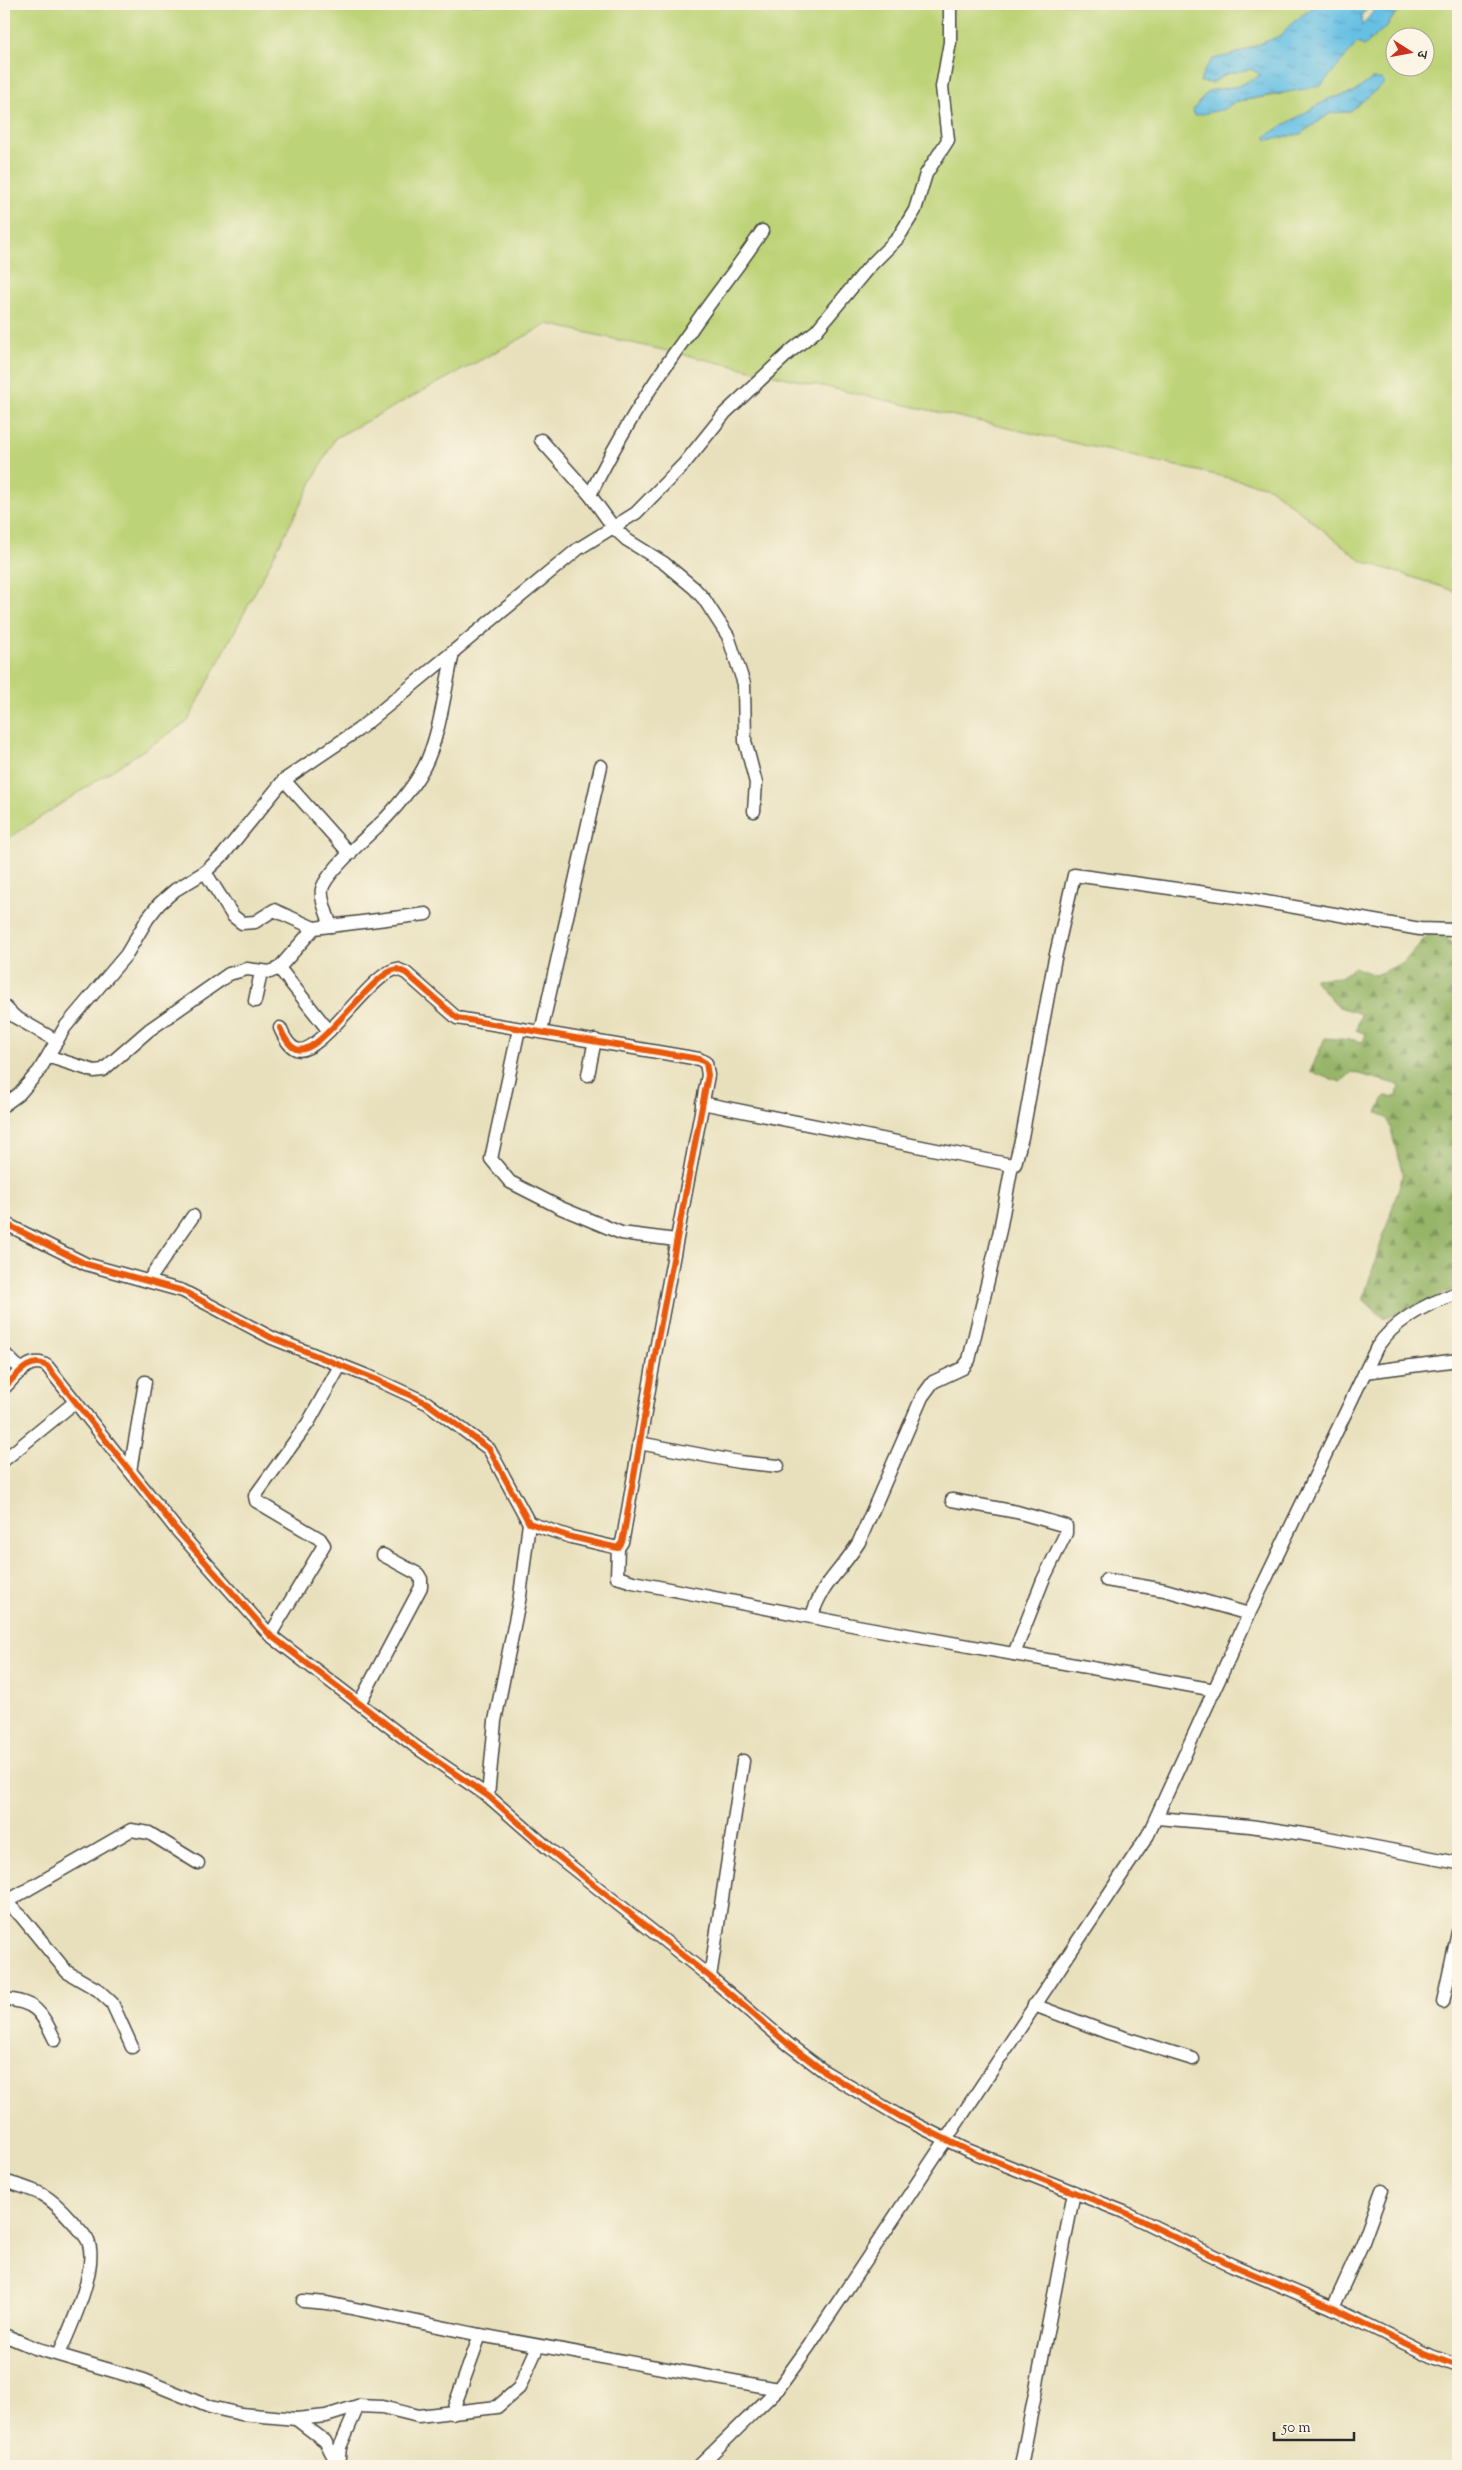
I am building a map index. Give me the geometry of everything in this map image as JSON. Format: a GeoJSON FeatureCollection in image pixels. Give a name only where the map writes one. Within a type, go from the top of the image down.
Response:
{"type":"FeatureCollection","features":[{"type":"Feature","properties":{"kind":"street"},"geometry":{"type":"LineString","coordinates":[[4,1105],[19,1094],[50,1057],[57,1041],[72,1018],[126,955],[148,918],[159,904],[175,890],[205,872],[223,855],[284,780],[358,730],[578,550],[636,513],[684,464],[726,413],[792,350],[816,331],[868,268],[898,238],[909,223],[919,200],[926,174],[948,140],[942,87],[950,42],[950,4]]}},
{"type":"Feature","properties":{"kind":"street"},"geometry":{"type":"LineString","coordinates":[[590,495],[613,448],[638,408],[690,330],[743,261],[762,231]]}},
{"type":"Feature","properties":{"kind":"street"},"geometry":{"type":"LineString","coordinates":[[541,440],[590,495],[614,528],[627,540],[664,563],[694,588],[704,599],[728,636],[744,684],[745,741],[756,783],[754,811]]}},
{"type":"Feature","properties":{"kind":"street"},"geometry":{"type":"LineString","coordinates":[[330,926],[322,891],[327,880],[409,791],[423,768],[432,745],[452,653]]}},
{"type":"Feature","properties":{"kind":"street"},"geometry":{"type":"LineString","coordinates":[[541,1032],[582,858],[601,766]]}},
{"type":"Feature","properties":{"kind":"street"},"geometry":{"type":"LineString","coordinates":[[284,780],[350,854]]}},
{"type":"Feature","properties":{"kind":"street"},"geometry":{"type":"LineString","coordinates":[[205,872],[233,916],[242,922],[255,922],[274,910],[314,928],[426,914]]}},
{"type":"Feature","properties":{"kind":"street"},"geometry":{"type":"LineString","coordinates":[[812,1616],[817,1598],[823,1588],[847,1563],[860,1542],[922,1398],[933,1382],[964,1368],[969,1360],[1000,1230],[1012,1165],[1016,1160],[1022,1138],[1054,963],[1074,874],[1243,898],[1420,929],[1455,930]]}},
{"type":"Feature","properties":{"kind":"street"},"geometry":{"type":"LineString","coordinates":[[50,1057],[94,1072],[103,1070],[149,1030],[219,980],[238,970],[270,972],[279,968],[314,928]]}},
{"type":"Feature","properties":{"kind":"street"},"geometry":{"type":"LineString","coordinates":[[279,968],[329,1031]]}},
{"type":"Feature","properties":{"kind":"street"},"geometry":{"type":"LineString","coordinates":[[280,1028],[292,1047],[300,1050],[329,1031],[380,978],[397,969],[406,973],[457,1018],[700,1059],[706,1063],[708,1074],[676,1240],[624,1533],[618,1548],[616,1570],[620,1578],[812,1616],[1215,1690]]}},
{"type":"Feature","properties":{"kind":"street"},"geometry":{"type":"LineString","coordinates":[[255,1001],[261,972]]}},
{"type":"Feature","properties":{"kind":"street"},"geometry":{"type":"LineString","coordinates":[[4,1006],[15,1017],[57,1041]]}},
{"type":"Feature","properties":{"kind":"street"},"geometry":{"type":"LineString","coordinates":[[519,1029],[491,1159],[510,1182],[561,1208],[621,1232],[676,1240]]}},
{"type":"Feature","properties":{"kind":"street"},"geometry":{"type":"LineString","coordinates":[[588,1075],[594,1040]]}},
{"type":"Feature","properties":{"kind":"street"},"geometry":{"type":"LineString","coordinates":[[702,1103],[1012,1165]]}},
{"type":"Feature","properties":{"kind":"street"},"geometry":{"type":"LineString","coordinates":[[149,1280],[193,1216]]}},
{"type":"Feature","properties":{"kind":"street"},"geometry":{"type":"LineString","coordinates":[[4,1223],[86,1264],[149,1280],[202,1299],[272,1338],[375,1379],[427,1403],[489,1449],[529,1523],[522,1584],[495,1721],[488,1796]]}},
{"type":"Feature","properties":{"kind":"street"},"geometry":{"type":"LineString","coordinates":[[699,2466],[778,2389],[947,2140],[1158,1818],[1249,1614],[1365,1372],[1386,1334],[1396,1325],[1421,1310],[1458,1293]]}},
{"type":"Feature","properties":{"kind":"street"},"geometry":{"type":"LineString","coordinates":[[4,1352],[22,1371]]}},
{"type":"Feature","properties":{"kind":"street"},"geometry":{"type":"LineString","coordinates":[[1365,1372],[1458,1360]]}},
{"type":"Feature","properties":{"kind":"street"},"geometry":{"type":"LineString","coordinates":[[4,1388],[32,1363],[41,1362],[47,1366],[176,1530],[270,1635],[430,1757],[488,1796],[550,1850],[825,2072],[893,2112],[947,2140],[1124,2212],[1232,2264],[1333,2308],[1431,2356],[1458,2366]]}},
{"type":"Feature","properties":{"kind":"street"},"geometry":{"type":"LineString","coordinates":[[270,1635],[324,1545],[320,1539],[256,1501],[255,1496],[308,1423],[340,1366]]}},
{"type":"Feature","properties":{"kind":"street"},"geometry":{"type":"LineString","coordinates":[[130,1471],[145,1382]]}},
{"type":"Feature","properties":{"kind":"street"},"geometry":{"type":"LineString","coordinates":[[4,1460],[75,1402]]}},
{"type":"Feature","properties":{"kind":"street"},"geometry":{"type":"LineString","coordinates":[[639,1443],[739,1462],[778,1466]]}},
{"type":"Feature","properties":{"kind":"street"},"geometry":{"type":"LineString","coordinates":[[952,1500],[1017,1512],[1066,1526],[1066,1533],[1040,1586],[1014,1654]]}},
{"type":"Feature","properties":{"kind":"street"},"geometry":{"type":"LineString","coordinates":[[529,1523],[571,1537],[618,1548]]}},
{"type":"Feature","properties":{"kind":"street"},"geometry":{"type":"LineString","coordinates":[[360,1702],[422,1582],[418,1574],[383,1555]]}},
{"type":"Feature","properties":{"kind":"street"},"geometry":{"type":"LineString","coordinates":[[1106,1580],[1165,1590],[1249,1614]]}},
{"type":"Feature","properties":{"kind":"street"},"geometry":{"type":"LineString","coordinates":[[710,1978],[743,1761]]}},
{"type":"Feature","properties":{"kind":"street"},"geometry":{"type":"LineString","coordinates":[[1158,1818],[1250,1826],[1323,1836],[1458,1864]]}},
{"type":"Feature","properties":{"kind":"street"},"geometry":{"type":"LineString","coordinates":[[132,2047],[112,2003],[98,1990],[67,1972],[21,1916],[5,1902],[131,1830],[149,1833],[198,1863]]}},
{"type":"Feature","properties":{"kind":"street"},"geometry":{"type":"LineString","coordinates":[[1443,2002],[1458,1932]]}},
{"type":"Feature","properties":{"kind":"street"},"geometry":{"type":"LineString","coordinates":[[4,1999],[35,2007],[54,2040]]}},
{"type":"Feature","properties":{"kind":"street"},"geometry":{"type":"LineString","coordinates":[[1034,2005],[1106,2032],[1193,2059]]}},
{"type":"Feature","properties":{"kind":"street"},"geometry":{"type":"LineString","coordinates":[[4,2181],[51,2199],[88,2242],[90,2254],[84,2290],[59,2354]]}},
{"type":"Feature","properties":{"kind":"street"},"geometry":{"type":"LineString","coordinates":[[1333,2308],[1363,2242],[1382,2190]]}},
{"type":"Feature","properties":{"kind":"street"},"geometry":{"type":"LineString","coordinates":[[1021,2466],[1074,2192]]}},
{"type":"Feature","properties":{"kind":"street"},"geometry":{"type":"LineString","coordinates":[[303,2301],[327,2303],[480,2335],[778,2389]]}},
{"type":"Feature","properties":{"kind":"street"},"geometry":{"type":"LineString","coordinates":[[4,2335],[144,2380],[217,2409],[257,2417],[296,2419],[326,2416],[358,2406],[382,2407],[418,2416],[487,2410],[497,2407],[509,2399],[519,2388],[538,2346]]}},
{"type":"Feature","properties":{"kind":"street"},"geometry":{"type":"LineString","coordinates":[[452,2413],[480,2335]]}},
{"type":"Feature","properties":{"kind":"street"},"geometry":{"type":"LineString","coordinates":[[338,2465],[340,2447],[358,2406]]}},
{"type":"Feature","properties":{"kind":"street"},"geometry":{"type":"LineString","coordinates":[[296,2419],[325,2441],[338,2465]]}},
{"type":"Feature","properties":{"kind":"green space"},"geometry":{"type":"Polygon","coordinates":[[[4,4],[1317,4],[1293,23],[1283,35],[1232,55],[1213,59],[1212,83],[1226,74],[1251,69],[1262,75],[1238,86],[1208,91],[1193,110],[1225,109],[1234,102],[1282,94],[1342,59],[1358,42],[1387,26],[1395,14],[1412,4],[1458,4],[1458,592],[1362,561],[1269,487],[548,324],[335,438],[188,721],[4,841],[4,4]],[[1372,79],[1353,93],[1328,99],[1266,136],[1267,140],[1300,134],[1331,113],[1349,112],[1384,83],[1372,79]]]}},
{"type":"Feature","properties":{"kind":"green space"},"geometry":{"type":"Polygon","coordinates":[[[1433,929],[1458,947],[1458,1288],[1384,1319],[1363,1299],[1403,1175],[1388,1119],[1377,1112],[1385,1096],[1397,1097],[1399,1085],[1352,1072],[1341,1082],[1310,1072],[1325,1038],[1363,1042],[1366,1034],[1356,1030],[1361,1014],[1339,1007],[1313,979],[1342,977],[1354,967],[1375,975],[1403,963],[1433,929]]]}},
{"type":"Feature","properties":{"kind":"water"},"geometry":{"type":"Polygon","coordinates":[[[1317,4],[1371,4],[1361,16],[1362,26],[1377,4],[1412,4],[1395,14],[1387,26],[1364,46],[1357,43],[1321,86],[1234,102],[1225,109],[1194,116],[1193,110],[1208,91],[1238,86],[1261,75],[1251,69],[1226,74],[1212,83],[1200,82],[1205,69],[1213,59],[1232,55],[1282,35],[1293,23],[1317,4]]]}},
{"type":"Feature","properties":{"kind":"water"},"geometry":{"type":"Polygon","coordinates":[[[1372,79],[1381,79],[1385,83],[1349,112],[1331,113],[1300,134],[1267,140],[1266,136],[1328,99],[1353,93],[1372,79]]]}},
{"type":"Feature","properties":{"kind":"cycle path"},"geometry":{"type":"LineString","coordinates":[[4,1223],[86,1264],[183,1291],[272,1338],[375,1379],[427,1403],[489,1449],[529,1523],[571,1537],[618,1548],[624,1533],[656,1349],[708,1075],[706,1063],[699,1059],[457,1018],[406,973],[397,969],[386,974],[373,984],[331,1029],[306,1049],[293,1048],[286,1040],[280,1028]]}},
{"type":"Feature","properties":{"kind":"cycle path"},"geometry":{"type":"LineString","coordinates":[[4,1388],[18,1373],[29,1365],[41,1363],[47,1366],[176,1529],[270,1635],[416,1747],[488,1796],[550,1850],[710,1977],[788,2044],[825,2072],[901,2117],[965,2149],[1124,2212],[1232,2265],[1333,2308],[1431,2356],[1458,2366]]}}]}
